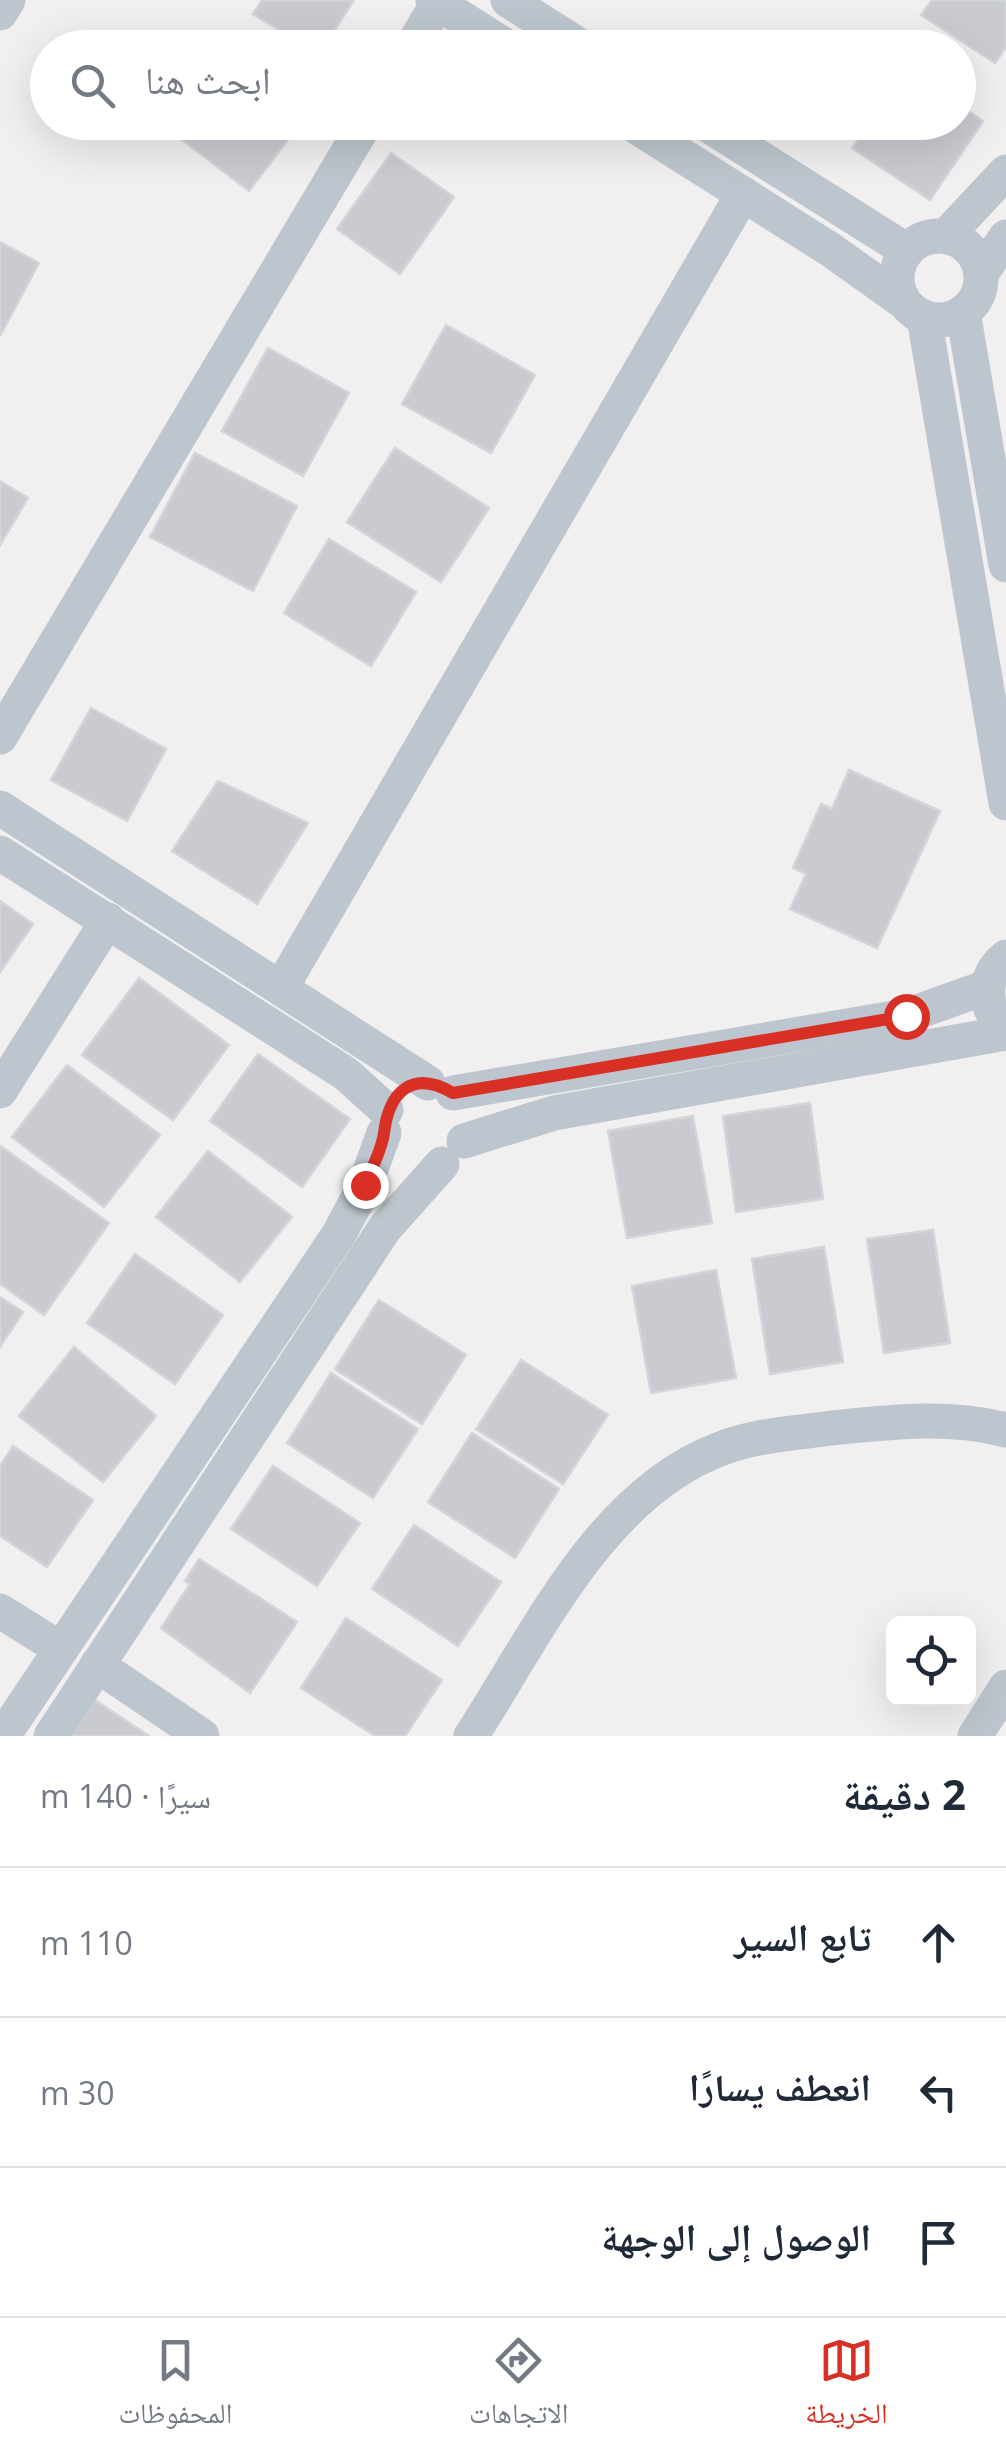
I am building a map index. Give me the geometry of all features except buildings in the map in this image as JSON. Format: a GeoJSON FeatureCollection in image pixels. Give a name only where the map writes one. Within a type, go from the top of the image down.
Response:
{"type":"FeatureCollection","features":[{"type":"Feature","properties":{"kind":"street"},"geometry":{"type":"LineString","coordinates":[[0,13],[8,0]]}},
{"type":"Feature","properties":{"kind":"street"},"geometry":{"type":"LineString","coordinates":[[508,0],[555,30]]}},
{"type":"Feature","properties":{"kind":"street"},"geometry":{"type":"LineString","coordinates":[[420,30],[435,2],[480,30]]}},
{"type":"Feature","properties":{"kind":"street"},"geometry":{"type":"LineString","coordinates":[[0,736],[355,140]]}},
{"type":"Feature","properties":{"kind":"street"},"geometry":{"type":"LineString","coordinates":[[658,140],[914,310],[942,320],[963,312],[977,296],[982,274],[1006,237]]}},
{"type":"Feature","properties":{"kind":"street"},"geometry":{"type":"LineString","coordinates":[[732,140],[906,250]]}},
{"type":"Feature","properties":{"kind":"street"},"geometry":{"type":"LineString","coordinates":[[946,236],[1006,172]]}},
{"type":"Feature","properties":{"kind":"street"},"geometry":{"type":"LineString","coordinates":[[281,988],[743,194]]}},
{"type":"Feature","properties":{"kind":"street"},"geometry":{"type":"LineString","coordinates":[[982,274],[966,245],[946,236],[924,238],[906,250],[897,270],[914,310],[998,706],[1006,802]]}},
{"type":"Feature","properties":{"kind":"street"},"geometry":{"type":"LineString","coordinates":[[963,312],[1006,566]]}},
{"type":"Feature","properties":{"kind":"street"},"geometry":{"type":"LineString","coordinates":[[0,808],[440,1088],[466,1115],[453,1152],[377,1240],[51,1736]]}},
{"type":"Feature","properties":{"kind":"street"},"geometry":{"type":"LineString","coordinates":[[0,853],[346,1074],[385,1122],[396,1155],[417,1166],[554,1113],[1006,1030],[993,1014],[987,987],[991,974],[1006,956]]}},
{"type":"Feature","properties":{"kind":"street"},"geometry":{"type":"LineString","coordinates":[[0,1091],[108,920]]}},
{"type":"Feature","properties":{"kind":"street"},"geometry":{"type":"LineString","coordinates":[[4,1736],[339,1234],[365,1185],[385,1122],[402,1090],[440,1088],[906,1016],[987,987]]}},
{"type":"Feature","properties":{"kind":"street"},"geometry":{"type":"LineString","coordinates":[[470,1736],[609,1524],[642,1492],[680,1466],[722,1448],[767,1436],[880,1423],[941,1420],[1006,1430]]}},
{"type":"Feature","properties":{"kind":"street"},"geometry":{"type":"LineString","coordinates":[[0,1611],[69,1638],[103,1657],[202,1736]]}},
{"type":"Feature","properties":{"kind":"street"},"geometry":{"type":"LineString","coordinates":[[975,1736],[1006,1688]]}},
{"type":"Feature","properties":{"kind":"route"},"geometry":{"type":"LineString","coordinates":[[365,1185],[384,1133],[386,1110],[392,1099],[414,1084],[441,1086],[453,1093],[906,1016]]}}]}
